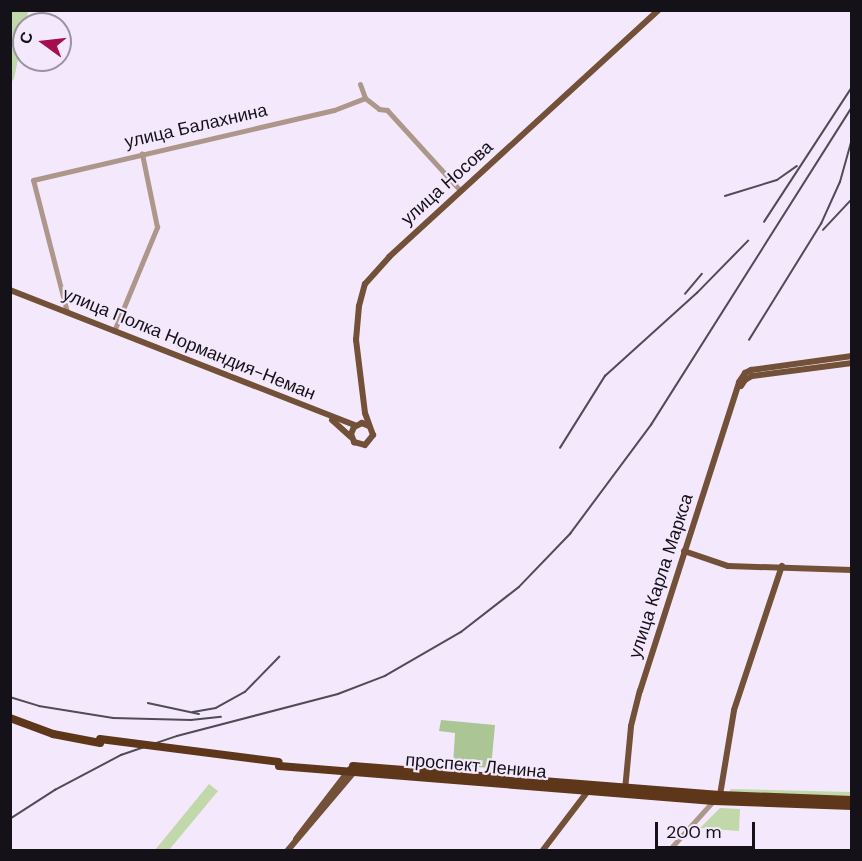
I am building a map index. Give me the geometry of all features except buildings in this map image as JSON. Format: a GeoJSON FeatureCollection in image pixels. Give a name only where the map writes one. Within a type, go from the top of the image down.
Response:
{"type":"FeatureCollection","features":[{"type":"Feature","properties":{"kind":"highway","name":"проспект Ленина"},"geometry":{"type":"LineString","coordinates":[[10,717],[47,733],[279,764],[717,798],[852,806]]}},
{"type":"Feature","properties":{"kind":"highway","name":"проспект Ленина"},"geometry":{"type":"LineString","coordinates":[[717,798],[852,800]]}},
{"type":"Feature","properties":{"kind":"main road","name":"улица Носова"},"geometry":{"type":"LineString","coordinates":[[600,63],[653,10]]}},
{"type":"Feature","properties":{"kind":"main road","name":"улица Носова"},"geometry":{"type":"LineString","coordinates":[[356,425],[362,414],[355,340],[358,306],[365,284],[388,255],[659,10]]}},
{"type":"Feature","properties":{"kind":"main road","name":"улица Полка Нормандия-Неман"},"geometry":{"type":"LineString","coordinates":[[10,291],[335,422],[351,437]]}},
{"type":"Feature","properties":{"kind":"main road"},"geometry":{"type":"LineString","coordinates":[[829,362],[852,356]]}},
{"type":"Feature","properties":{"kind":"main road"},"geometry":{"type":"LineString","coordinates":[[829,362],[852,363]]}},
{"type":"Feature","properties":{"kind":"main road","name":"улица Карла Маркса"},"geometry":{"type":"LineString","coordinates":[[624,790],[636,706],[686,551],[747,375],[829,362]]}},
{"type":"Feature","properties":{"kind":"main road","name":"улица Полка Нормандия-Неман"},"geometry":{"type":"LineString","coordinates":[[220,375],[341,422],[356,425]]}},
{"type":"Feature","properties":{"kind":"main road","name":"улица Носова"},"geometry":{"type":"LineString","coordinates":[[359,384],[369,426]]}},
{"type":"Feature","properties":{"kind":"main road"},"geometry":{"type":"LineString","coordinates":[[356,425],[369,426],[373,435],[368,443],[356,444],[351,437],[356,425]]}},
{"type":"Feature","properties":{"kind":"main road"},"geometry":{"type":"LineString","coordinates":[[686,551],[728,566],[852,570]]}},
{"type":"Feature","properties":{"kind":"main road"},"geometry":{"type":"LineString","coordinates":[[717,798],[734,710],[782,566]]}},
{"type":"Feature","properties":{"kind":"main road"},"geometry":{"type":"LineString","coordinates":[[288,850],[353,768]]}},
{"type":"Feature","properties":{"kind":"main road"},"geometry":{"type":"LineString","coordinates":[[543,850],[589,788]]}},
{"type":"Feature","properties":{"kind":"street"},"geometry":{"type":"LineString","coordinates":[[360,84],[365,98],[379,109],[387,110],[459,190]]}},
{"type":"Feature","properties":{"kind":"street","name":"улица Балахнина"},"geometry":{"type":"LineString","coordinates":[[67,314],[33,180],[334,110],[365,98]]}},
{"type":"Feature","properties":{"kind":"street"},"geometry":{"type":"LineString","coordinates":[[113,332],[157,227],[142,154]]}},
{"type":"Feature","properties":{"kind":"street"},"geometry":{"type":"LineString","coordinates":[[669,850],[717,798]]}},
{"type":"Feature","properties":{"kind":"green space"},"geometry":{"type":"Polygon","coordinates":[[[11,10],[28,12],[12,12],[12,72],[15,72],[11,82],[11,10]]]}},
{"type":"Feature","properties":{"kind":"green space"},"geometry":{"type":"Polygon","coordinates":[[[441,720],[495,725],[491,768],[453,765],[455,733],[439,731],[441,720]]]}},
{"type":"Feature","properties":{"kind":"green space"},"geometry":{"type":"Polygon","coordinates":[[[209,784],[218,791],[169,850],[155,850],[209,784]]]}},
{"type":"Feature","properties":{"kind":"green space"},"geometry":{"type":"Polygon","coordinates":[[[731,789],[851,792],[852,797],[729,792],[731,789]]]}},
{"type":"Feature","properties":{"kind":"green space"},"geometry":{"type":"Polygon","coordinates":[[[720,808],[740,809],[739,831],[700,828],[720,808]]]}},
{"type":"Feature","properties":{"kind":"railway"},"geometry":{"type":"LineString","coordinates":[[764,222],[852,87]]}},
{"type":"Feature","properties":{"kind":"railway"},"geometry":{"type":"LineString","coordinates":[[10,819],[55,790],[121,755],[177,736],[338,694],[385,676],[461,632],[519,587],[570,534],[651,425],[852,107]]}},
{"type":"Feature","properties":{"kind":"railway"},"geometry":{"type":"LineString","coordinates":[[749,340],[821,224],[840,182],[852,139]]}},
{"type":"Feature","properties":{"kind":"railway"},"geometry":{"type":"LineString","coordinates":[[725,196],[777,180],[797,166]]}},
{"type":"Feature","properties":{"kind":"railway"},"geometry":{"type":"LineString","coordinates":[[823,230],[852,199]]}},
{"type":"Feature","properties":{"kind":"railway"},"geometry":{"type":"LineString","coordinates":[[560,448],[605,376],[697,293],[748,241]]}},
{"type":"Feature","properties":{"kind":"railway"},"geometry":{"type":"LineString","coordinates":[[685,294],[702,274]]}},
{"type":"Feature","properties":{"kind":"railway"},"geometry":{"type":"LineString","coordinates":[[193,712],[216,708],[245,692],[279,657]]}},
{"type":"Feature","properties":{"kind":"railway"},"geometry":{"type":"LineString","coordinates":[[10,697],[39,706],[113,718],[191,720],[221,717]]}},
{"type":"Feature","properties":{"kind":"railway"},"geometry":{"type":"LineString","coordinates":[[148,703],[199,714]]}}]}
